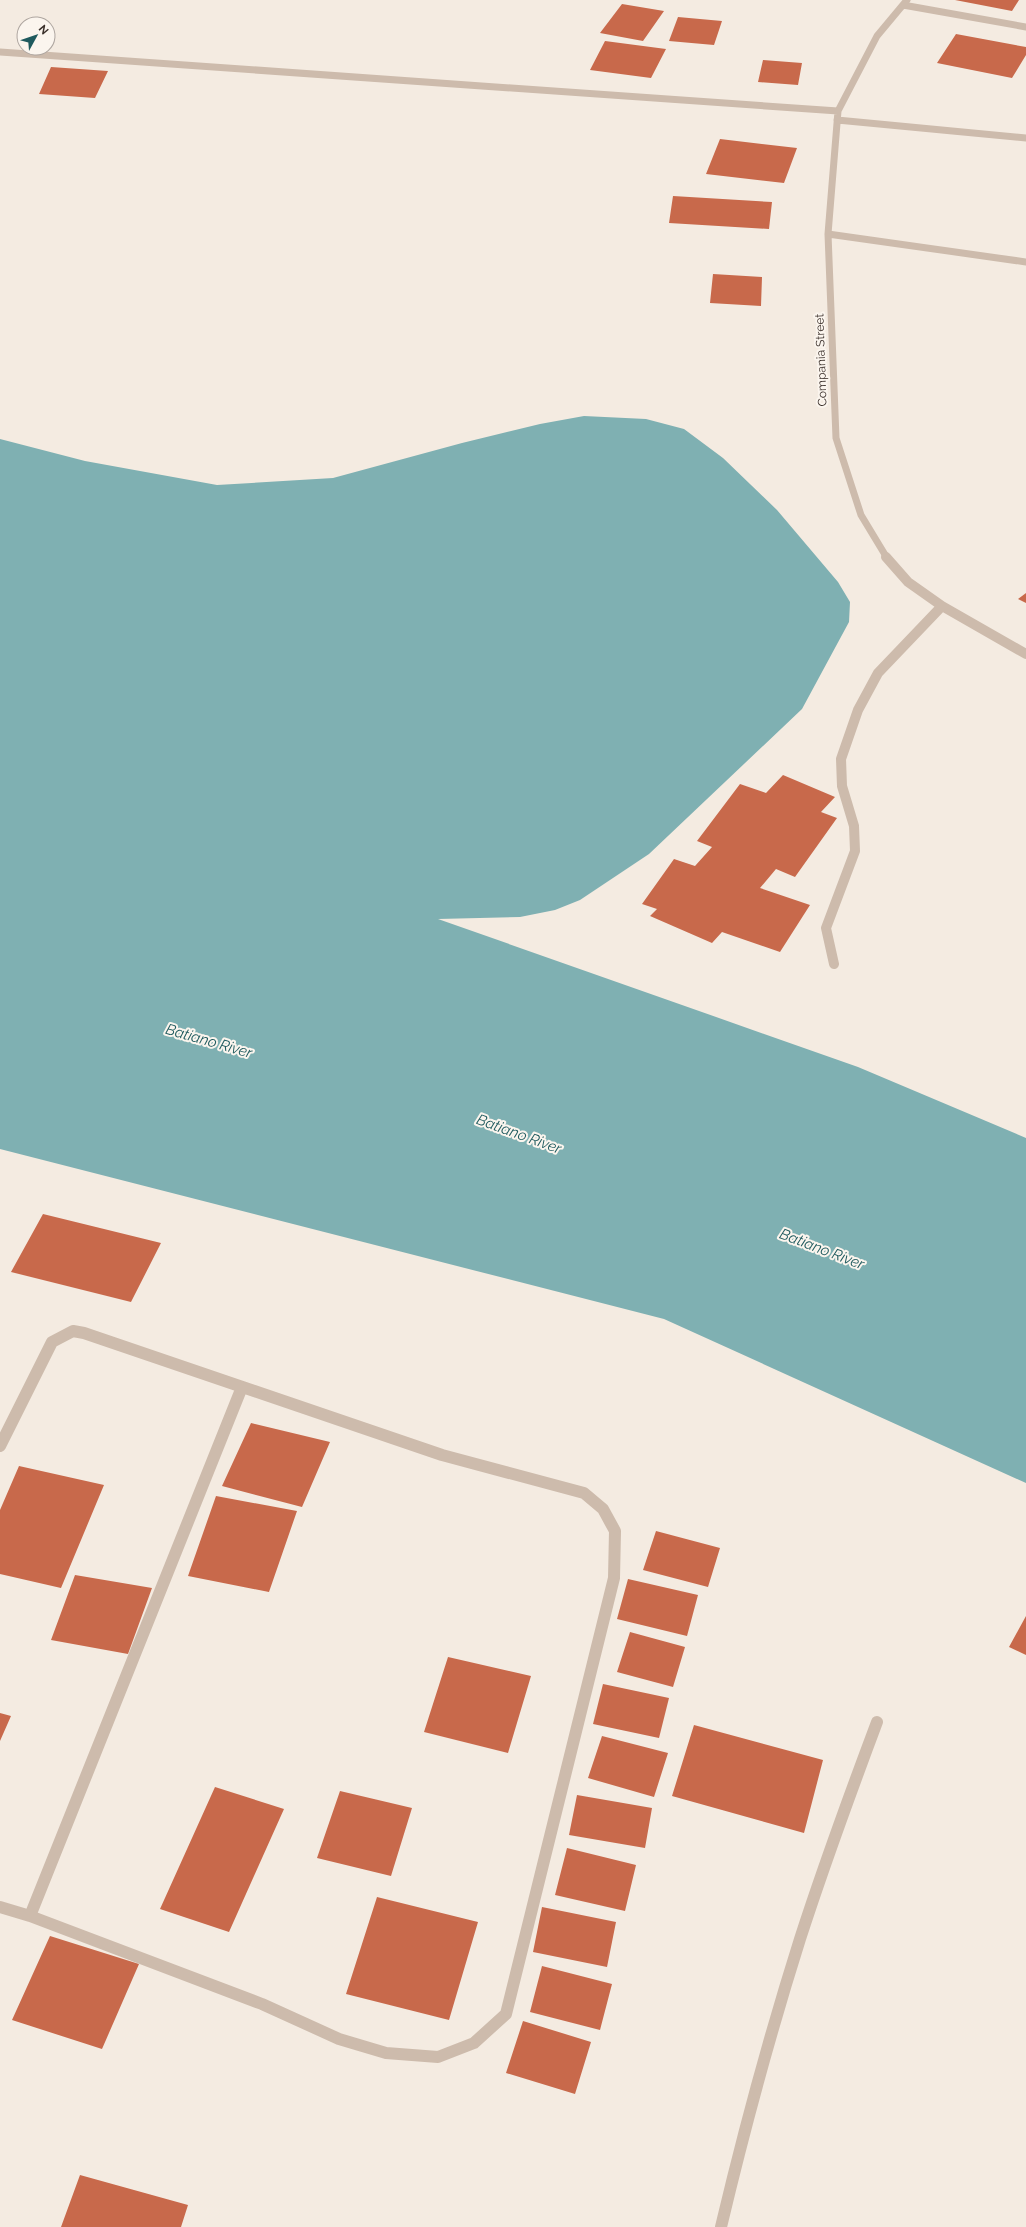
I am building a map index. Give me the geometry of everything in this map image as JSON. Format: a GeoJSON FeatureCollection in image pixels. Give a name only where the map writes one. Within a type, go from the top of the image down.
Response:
{"type":"FeatureCollection","features":[{"type":"Feature","properties":{"kind":"street"},"geometry":{"type":"LineString","coordinates":[[905,2],[1026,27]]}},
{"type":"Feature","properties":{"kind":"street","name":"Compania Street"},"geometry":{"type":"LineString","coordinates":[[905,2],[877,36],[838,111],[828,234],[836,438],[861,515],[886,557],[908,582],[942,606],[1026,654]]}},
{"type":"Feature","properties":{"kind":"street"},"geometry":{"type":"LineString","coordinates":[[0,52],[838,111]]}},
{"type":"Feature","properties":{"kind":"street"},"geometry":{"type":"LineString","coordinates":[[837,120],[1026,138]]}},
{"type":"Feature","properties":{"kind":"street"},"geometry":{"type":"LineString","coordinates":[[828,234],[1026,262]]}},
{"type":"Feature","properties":{"kind":"street"},"geometry":{"type":"LineString","coordinates":[[834,964],[826,928],[855,851],[854,826],[842,786],[841,759],[858,710],[878,673],[942,606]]}},
{"type":"Feature","properties":{"kind":"street"},"geometry":{"type":"LineString","coordinates":[[0,1446],[52,1342],[73,1331],[84,1332],[442,1455],[584,1493],[603,1509],[615,1531],[614,1578],[506,2014],[474,2044],[438,2057],[386,2053],[339,2039],[262,2004],[30,1916],[0,1907]]}},
{"type":"Feature","properties":{"kind":"street"},"geometry":{"type":"LineString","coordinates":[[30,1916],[242,1387]]}},
{"type":"Feature","properties":{"kind":"street"},"geometry":{"type":"LineString","coordinates":[[721,2227],[760,2079],[798,1946],[832,1844],[877,1722]]}},
{"type":"Feature","properties":{"kind":"water","name":"Batiano River"},"geometry":{"type":"Polygon","coordinates":[[[584,416],[646,419],[684,429],[723,458],[777,510],[838,582],[850,602],[849,622],[802,709],[649,854],[580,900],[555,910],[520,917],[438,919],[858,1067],[1026,1138],[1026,1483],[664,1319],[0,1149],[0,439],[85,461],[217,485],[333,478],[462,443],[540,424],[584,416]]]}},
{"type":"Feature","properties":{"kind":"building"},"geometry":{"type":"Polygon","coordinates":[[[955,0],[1019,0],[1012,11],[955,0]]]}},
{"type":"Feature","properties":{"kind":"building"},"geometry":{"type":"Polygon","coordinates":[[[622,4],[664,11],[643,41],[600,33],[622,4]]]}},
{"type":"Feature","properties":{"kind":"building"},"geometry":{"type":"Polygon","coordinates":[[[678,17],[722,21],[714,45],[669,41],[678,17]]]}},
{"type":"Feature","properties":{"kind":"building"},"geometry":{"type":"Polygon","coordinates":[[[956,34],[1026,47],[1026,55],[1012,78],[937,63],[956,34]]]}},
{"type":"Feature","properties":{"kind":"building"},"geometry":{"type":"Polygon","coordinates":[[[605,41],[666,49],[651,78],[590,70],[605,41]]]}},
{"type":"Feature","properties":{"kind":"building"},"geometry":{"type":"Polygon","coordinates":[[[763,60],[802,63],[798,85],[758,82],[763,60]]]}},
{"type":"Feature","properties":{"kind":"building"},"geometry":{"type":"Polygon","coordinates":[[[51,67],[108,71],[95,98],[39,94],[51,67]]]}},
{"type":"Feature","properties":{"kind":"building"},"geometry":{"type":"Polygon","coordinates":[[[720,139],[797,148],[784,183],[706,174],[720,139]]]}},
{"type":"Feature","properties":{"kind":"building"},"geometry":{"type":"Polygon","coordinates":[[[673,196],[772,202],[769,229],[669,223],[673,196]]]}},
{"type":"Feature","properties":{"kind":"building"},"geometry":{"type":"Polygon","coordinates":[[[713,274],[762,277],[761,306],[710,303],[713,274]]]}},
{"type":"Feature","properties":{"kind":"building"},"geometry":{"type":"Polygon","coordinates":[[[1026,593],[1026,603],[1018,599],[1026,593]]]}},
{"type":"Feature","properties":{"kind":"building"},"geometry":{"type":"Polygon","coordinates":[[[783,775],[835,797],[821,812],[837,818],[795,877],[776,869],[760,888],[810,905],[780,952],[722,932],[712,943],[650,916],[657,909],[642,904],[674,859],[695,866],[712,847],[697,841],[740,784],[766,793],[783,775]]]}},
{"type":"Feature","properties":{"kind":"building"},"geometry":{"type":"Polygon","coordinates":[[[43,1214],[161,1243],[131,1302],[11,1272],[43,1214]]]}},
{"type":"Feature","properties":{"kind":"building"},"geometry":{"type":"Polygon","coordinates":[[[251,1423],[330,1442],[302,1507],[222,1486],[251,1423]]]}},
{"type":"Feature","properties":{"kind":"building"},"geometry":{"type":"Polygon","coordinates":[[[19,1466],[104,1485],[61,1588],[0,1574],[0,1510],[19,1466]]]}},
{"type":"Feature","properties":{"kind":"building"},"geometry":{"type":"Polygon","coordinates":[[[216,1496],[297,1511],[269,1592],[188,1576],[216,1496]]]}},
{"type":"Feature","properties":{"kind":"building"},"geometry":{"type":"Polygon","coordinates":[[[656,1531],[720,1548],[708,1587],[643,1570],[656,1531]]]}},
{"type":"Feature","properties":{"kind":"building"},"geometry":{"type":"Polygon","coordinates":[[[75,1575],[152,1588],[128,1654],[51,1640],[75,1575]]]}},
{"type":"Feature","properties":{"kind":"building"},"geometry":{"type":"Polygon","coordinates":[[[628,1579],[698,1595],[687,1636],[617,1619],[628,1579]]]}},
{"type":"Feature","properties":{"kind":"building"},"geometry":{"type":"Polygon","coordinates":[[[1026,1616],[1026,1655],[1009,1647],[1026,1616]]]}},
{"type":"Feature","properties":{"kind":"building"},"geometry":{"type":"Polygon","coordinates":[[[630,1632],[685,1647],[673,1687],[617,1672],[630,1632]]]}},
{"type":"Feature","properties":{"kind":"building"},"geometry":{"type":"Polygon","coordinates":[[[448,1657],[531,1676],[508,1753],[424,1732],[448,1657]]]}},
{"type":"Feature","properties":{"kind":"building"},"geometry":{"type":"Polygon","coordinates":[[[603,1684],[669,1698],[659,1738],[593,1724],[603,1684]]]}},
{"type":"Feature","properties":{"kind":"building"},"geometry":{"type":"Polygon","coordinates":[[[0,1713],[11,1716],[0,1741],[0,1713]]]}},
{"type":"Feature","properties":{"kind":"building"},"geometry":{"type":"Polygon","coordinates":[[[694,1725],[823,1760],[804,1833],[672,1796],[694,1725]]]}},
{"type":"Feature","properties":{"kind":"building"},"geometry":{"type":"Polygon","coordinates":[[[602,1736],[668,1753],[654,1797],[588,1778],[602,1736]]]}},
{"type":"Feature","properties":{"kind":"building"},"geometry":{"type":"Polygon","coordinates":[[[215,1787],[284,1809],[229,1932],[160,1909],[215,1787]]]}},
{"type":"Feature","properties":{"kind":"building"},"geometry":{"type":"Polygon","coordinates":[[[340,1791],[412,1808],[391,1876],[317,1858],[340,1791]]]}},
{"type":"Feature","properties":{"kind":"building"},"geometry":{"type":"Polygon","coordinates":[[[577,1795],[652,1808],[645,1848],[569,1835],[577,1795]]]}},
{"type":"Feature","properties":{"kind":"building"},"geometry":{"type":"Polygon","coordinates":[[[567,1848],[636,1865],[625,1911],[555,1895],[567,1848]]]}},
{"type":"Feature","properties":{"kind":"building"},"geometry":{"type":"Polygon","coordinates":[[[377,1897],[478,1922],[449,2020],[346,1994],[377,1897]]]}},
{"type":"Feature","properties":{"kind":"building"},"geometry":{"type":"Polygon","coordinates":[[[542,1907],[616,1922],[607,1967],[533,1952],[542,1907]]]}},
{"type":"Feature","properties":{"kind":"building"},"geometry":{"type":"Polygon","coordinates":[[[50,1936],[139,1964],[102,2049],[12,2020],[50,1936]]]}},
{"type":"Feature","properties":{"kind":"building"},"geometry":{"type":"Polygon","coordinates":[[[542,1966],[612,1984],[600,2030],[530,2012],[542,1966]]]}},
{"type":"Feature","properties":{"kind":"building"},"geometry":{"type":"Polygon","coordinates":[[[523,2021],[591,2042],[575,2094],[506,2073],[523,2021]]]}},
{"type":"Feature","properties":{"kind":"building"},"geometry":{"type":"Polygon","coordinates":[[[80,2175],[188,2205],[181,2227],[61,2227],[80,2175]]]}}]}
